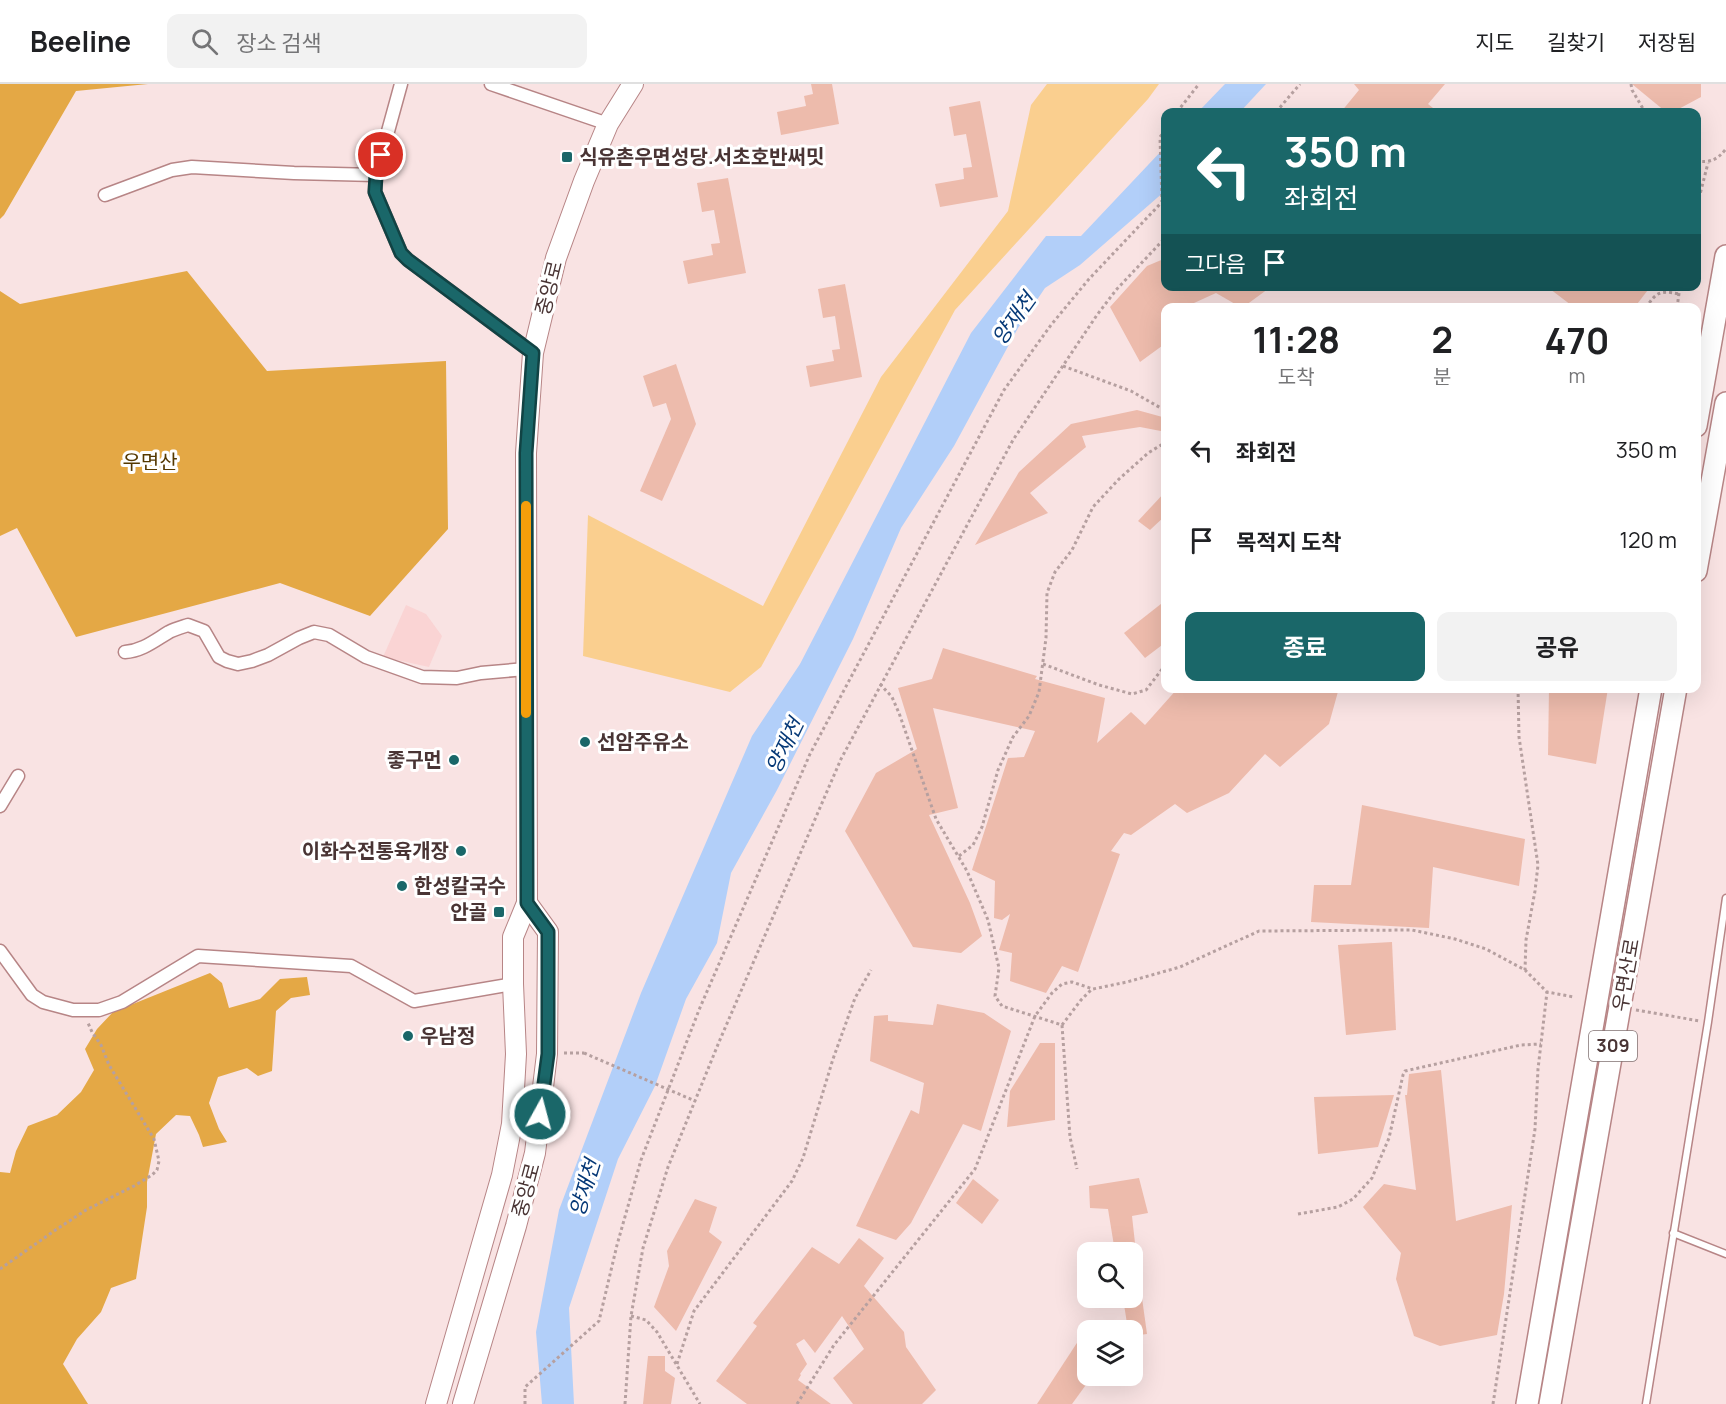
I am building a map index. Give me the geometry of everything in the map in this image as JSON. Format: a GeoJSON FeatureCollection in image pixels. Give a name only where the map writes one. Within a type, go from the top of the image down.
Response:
{"type":"FeatureCollection","features":[{"type":"Feature","properties":{"kind":"highway"},"geometry":{"type":"LineString","coordinates":[[1701,398],[1726,256]]}},
{"type":"Feature","properties":{"kind":"highway"},"geometry":{"type":"LineString","coordinates":[[1701,543],[1726,403]]}},
{"type":"Feature","properties":{"kind":"highway","name":"우면산로"},"geometry":{"type":"LineString","coordinates":[[1527,1404],[1650,693]]}},
{"type":"Feature","properties":{"kind":"highway","name":"우면산로"},"geometry":{"type":"LineString","coordinates":[[1550,1404],[1675,693]]}},
{"type":"Feature","properties":{"kind":"main road","name":"중앙로"},"geometry":{"type":"LineString","coordinates":[[436,1404],[502,1175],[512,1124],[516,1054],[513,937],[527,903],[526,453],[533,353],[556,258],[584,181],[608,124],[633,84]]}},
{"type":"Feature","properties":{"kind":"main road","name":"중앙로"},"geometry":{"type":"LineString","coordinates":[[463,1404],[516,1226],[535,1153],[548,1054],[548,932],[527,903]]}},
{"type":"Feature","properties":{"kind":"street"},"geometry":{"type":"LineString","coordinates":[[401,84],[376,175],[375,192],[401,253],[533,353]]}},
{"type":"Feature","properties":{"kind":"street"},"geometry":{"type":"LineString","coordinates":[[490,84],[608,124]]}},
{"type":"Feature","properties":{"kind":"street"},"geometry":{"type":"LineString","coordinates":[[105,195],[172,170],[192,167],[376,175]]}},
{"type":"Feature","properties":{"kind":"street"},"geometry":{"type":"LineString","coordinates":[[125,652],[133,652],[150,645],[171,631],[188,625],[204,631],[219,657],[238,664],[268,655],[314,632],[329,634],[366,657],[422,677],[457,678],[481,673],[526,669]]}},
{"type":"Feature","properties":{"kind":"street"},"geometry":{"type":"LineString","coordinates":[[0,806],[18,776]]}},
{"type":"Feature","properties":{"kind":"street"},"geometry":{"type":"LineString","coordinates":[[0,951],[32,995],[43,1002],[74,1010],[99,1010],[123,1002],[198,956],[351,966],[414,1001],[513,984]]}},
{"type":"Feature","properties":{"kind":"lane"},"geometry":{"type":"LineString","coordinates":[[1646,1404],[1726,898]]}},
{"type":"Feature","properties":{"kind":"lane"},"geometry":{"type":"LineString","coordinates":[[1673,1233],[1726,1254]]}},
{"type":"Feature","properties":{"kind":"path"},"geometry":{"type":"LineString","coordinates":[[1180,108],[1198,84]]}},
{"type":"Feature","properties":{"kind":"path"},"geometry":{"type":"LineString","coordinates":[[1279,108],[1300,84]]}},
{"type":"Feature","properties":{"kind":"path"},"geometry":{"type":"LineString","coordinates":[[1631,84],[1643,108]]}},
{"type":"Feature","properties":{"kind":"path"},"geometry":{"type":"LineString","coordinates":[[1161,136],[1161,170]]}},
{"type":"Feature","properties":{"kind":"path"},"geometry":{"type":"LineString","coordinates":[[1701,162],[1708,163],[1720,156],[1726,149]]}},
{"type":"Feature","properties":{"kind":"path"},"geometry":{"type":"LineString","coordinates":[[1701,190],[1708,163]]}},
{"type":"Feature","properties":{"kind":"path"},"geometry":{"type":"LineString","coordinates":[[525,1404],[525,1387],[599,1321],[640,1160],[704,999],[810,754],[1004,390],[1051,325],[1089,279],[1161,203]]}},
{"type":"Feature","properties":{"kind":"path"},"geometry":{"type":"LineString","coordinates":[[625,1404],[631,1316],[643,1248],[668,1167],[840,759],[1013,440],[1116,290],[1161,242]]}},
{"type":"Feature","properties":{"kind":"path"},"geometry":{"type":"LineString","coordinates":[[1678,303],[1679,291]]}},
{"type":"Feature","properties":{"kind":"path"},"geometry":{"type":"LineString","coordinates":[[1649,303],[1660,292],[1679,294]]}},
{"type":"Feature","properties":{"kind":"path"},"geometry":{"type":"LineString","coordinates":[[1063,366],[1131,392],[1161,408]]}},
{"type":"Feature","properties":{"kind":"path"},"geometry":{"type":"LineString","coordinates":[[958,856],[973,844],[982,827],[998,770],[1013,737],[1029,716],[1039,692],[1046,638],[1047,593],[1055,572],[1072,550],[1093,507],[1126,473],[1148,453],[1161,445]]}},
{"type":"Feature","properties":{"kind":"path"},"geometry":{"type":"LineString","coordinates":[[1043,664],[1099,685],[1132,694],[1146,690],[1161,670]]}},
{"type":"Feature","properties":{"kind":"path"},"geometry":{"type":"LineString","coordinates":[[880,684],[892,697],[936,819],[967,871],[988,920],[999,968],[995,996],[1002,1006],[1062,1025]]}},
{"type":"Feature","properties":{"kind":"path"},"geometry":{"type":"LineString","coordinates":[[1518,693],[1519,737],[1538,865],[1526,940],[1525,970]]}},
{"type":"Feature","properties":{"kind":"path"},"geometry":{"type":"LineString","coordinates":[[797,1404],[834,1345],[975,1169],[1035,1016],[1052,993],[1062,984],[1071,982],[1093,989],[1127,982],[1180,967],[1259,931],[1412,930],[1455,939],[1486,949],[1525,970],[1546,992],[1574,997]]}},
{"type":"Feature","properties":{"kind":"path"},"geometry":{"type":"LineString","coordinates":[[677,1364],[694,1311],[792,1181],[800,1166],[833,1059],[855,998],[871,970]]}},
{"type":"Feature","properties":{"kind":"path"},"geometry":{"type":"LineString","coordinates":[[1077,1168],[1070,1137],[1062,1025],[1081,1000],[1093,989]]}},
{"type":"Feature","properties":{"kind":"path"},"geometry":{"type":"LineString","coordinates":[[1493,1404],[1535,1129],[1546,992]]}},
{"type":"Feature","properties":{"kind":"path"},"geometry":{"type":"LineString","coordinates":[[1629,1009],[1708,1022]]}},
{"type":"Feature","properties":{"kind":"path"},"geometry":{"type":"LineString","coordinates":[[0,1269],[54,1231],[134,1186],[157,1170],[159,1161],[154,1139],[109,1065],[88,1022]]}},
{"type":"Feature","properties":{"kind":"path"},"geometry":{"type":"LineString","coordinates":[[1298,1214],[1338,1207],[1353,1199],[1372,1178],[1389,1138],[1403,1075],[1406,1071],[1521,1046],[1541,1044]]}},
{"type":"Feature","properties":{"kind":"path"},"geometry":{"type":"LineString","coordinates":[[548,1054],[584,1053],[695,1101]]}},
{"type":"Feature","properties":{"kind":"path"},"geometry":{"type":"LineString","coordinates":[[631,1316],[646,1320],[657,1332],[700,1404]]}},
{"type":"Feature","properties":{"kind":"shaded area"},"geometry":{"type":"Polygon","coordinates":[[[1047,84],[1159,84],[1148,99],[955,310],[761,667],[730,692],[583,656],[588,515],[763,606],[881,377],[1008,211],[1031,105],[1047,84]]]}},
{"type":"Feature","properties":{"kind":"shaded area"},"geometry":{"type":"Polygon","coordinates":[[[406,605],[426,614],[442,636],[429,667],[383,657],[406,605]]]}},
{"type":"Feature","properties":{"kind":"green space"},"geometry":{"type":"Polygon","coordinates":[[[0,84],[148,84],[76,91],[0,219],[0,84]]]}},
{"type":"Feature","properties":{"kind":"green space","name":"우면산"},"geometry":{"type":"Polygon","coordinates":[[[187,271],[267,371],[446,361],[448,529],[370,616],[280,583],[76,637],[17,528],[0,536],[0,291],[20,304],[187,271]]]}},
{"type":"Feature","properties":{"kind":"green space"},"geometry":{"type":"Polygon","coordinates":[[[210,973],[222,983],[229,1008],[260,999],[280,979],[307,977],[310,995],[291,998],[276,1011],[272,1071],[258,1076],[247,1068],[218,1077],[209,1103],[219,1129],[227,1142],[203,1147],[190,1116],[176,1115],[156,1134],[147,1182],[147,1207],[136,1279],[111,1288],[101,1312],[77,1339],[63,1364],[88,1404],[0,1404],[0,1172],[10,1173],[16,1151],[28,1126],[57,1115],[81,1092],[94,1070],[85,1049],[97,1029],[113,1012],[210,973]]]}},
{"type":"Feature","properties":{"kind":"water"},"geometry":{"type":"Polygon","coordinates":[[[1225,84],[1266,84],[1244,108],[1202,108],[1225,84]]]}},
{"type":"Feature","properties":{"kind":"water","name":"양재천"},"geometry":{"type":"Polygon","coordinates":[[[1161,151],[1161,194],[1080,265],[1045,288],[1018,328],[954,446],[901,528],[853,639],[777,790],[731,873],[717,943],[686,999],[655,1086],[618,1159],[569,1308],[574,1404],[542,1404],[536,1332],[559,1210],[641,993],[752,736],[800,664],[971,333],[1046,236],[1081,236],[1161,151]]]}},
{"type":"Feature","properties":{"kind":"building"},"geometry":{"type":"Polygon","coordinates":[[[811,84],[832,84],[839,124],[781,135],[777,112],[806,106],[804,96],[813,94],[811,84]]]}},
{"type":"Feature","properties":{"kind":"building"},"geometry":{"type":"Polygon","coordinates":[[[1354,84],[1445,84],[1428,104],[1433,108],[1344,108],[1359,90],[1354,84]]]}},
{"type":"Feature","properties":{"kind":"building"},"geometry":{"type":"Polygon","coordinates":[[[1632,84],[1701,84],[1701,97],[1680,108],[1661,108],[1632,84]]]}},
{"type":"Feature","properties":{"kind":"building"},"geometry":{"type":"Polygon","coordinates":[[[980,101],[998,197],[940,207],[935,184],[964,179],[963,168],[972,167],[966,134],[954,136],[949,107],[980,101]]]}},
{"type":"Feature","properties":{"kind":"building"},"geometry":{"type":"Polygon","coordinates":[[[728,178],[746,273],[688,284],[683,261],[713,255],[711,244],[720,243],[714,210],[702,212],[697,183],[728,178]]]}},
{"type":"Feature","properties":{"kind":"building"},"geometry":{"type":"Polygon","coordinates":[[[1161,260],[1161,291],[1265,291],[1249,303],[1233,303],[1216,293],[1194,303],[1161,303],[1161,347],[1140,362],[1110,307],[1147,266],[1161,260]]]}},
{"type":"Feature","properties":{"kind":"building"},"geometry":{"type":"Polygon","coordinates":[[[845,284],[862,377],[810,387],[806,366],[834,361],[832,350],[840,349],[835,316],[823,318],[818,289],[845,284]]]}},
{"type":"Feature","properties":{"kind":"building"},"geometry":{"type":"Polygon","coordinates":[[[1553,291],[1647,291],[1638,303],[1568,303],[1553,291]]]}},
{"type":"Feature","properties":{"kind":"building"},"geometry":{"type":"Polygon","coordinates":[[[676,364],[696,424],[662,501],[640,491],[671,419],[666,403],[653,407],[643,376],[676,364]]]}},
{"type":"Feature","properties":{"kind":"building"},"geometry":{"type":"Polygon","coordinates":[[[1137,410],[1161,417],[1161,431],[1140,427],[1082,436],[1086,447],[1030,493],[1048,513],[975,545],[1019,472],[1071,424],[1137,410]]]}},
{"type":"Feature","properties":{"kind":"building"},"geometry":{"type":"Polygon","coordinates":[[[1161,496],[1161,520],[1150,530],[1138,521],[1161,496]]]}},
{"type":"Feature","properties":{"kind":"building"},"geometry":{"type":"Polygon","coordinates":[[[1161,604],[1161,646],[1145,658],[1124,633],[1161,604]]]}},
{"type":"Feature","properties":{"kind":"building"},"geometry":{"type":"Polygon","coordinates":[[[943,648],[1037,676],[1035,679],[1105,698],[1097,743],[1131,712],[1145,725],[1174,693],[1338,693],[1329,724],[1280,767],[1265,754],[1229,793],[1187,813],[1175,804],[1131,835],[1124,833],[1111,851],[1120,854],[1078,972],[1062,966],[1046,993],[1010,981],[1012,953],[999,950],[1010,914],[1002,920],[994,918],[995,881],[972,870],[1008,758],[1024,757],[1035,731],[933,708],[958,808],[929,815],[970,903],[982,936],[961,953],[913,947],[845,831],[876,773],[917,749],[898,688],[932,679],[943,648]]]}},
{"type":"Feature","properties":{"kind":"building"},"geometry":{"type":"Polygon","coordinates":[[[1549,693],[1607,693],[1596,764],[1548,755],[1549,693]]]}},
{"type":"Feature","properties":{"kind":"building"},"geometry":{"type":"Polygon","coordinates":[[[1362,805],[1525,839],[1519,886],[1433,867],[1429,928],[1311,922],[1314,885],[1351,885],[1362,805]]]}},
{"type":"Feature","properties":{"kind":"building"},"geometry":{"type":"Polygon","coordinates":[[[1392,942],[1396,1030],[1346,1035],[1338,945],[1392,942]]]}},
{"type":"Feature","properties":{"kind":"building"},"geometry":{"type":"Polygon","coordinates":[[[937,1004],[984,1013],[1011,1031],[981,1131],[963,1124],[911,1223],[896,1240],[856,1226],[911,1110],[919,1114],[924,1083],[870,1061],[874,1016],[888,1015],[888,1021],[933,1025],[937,1004]]]}},
{"type":"Feature","properties":{"kind":"building"},"geometry":{"type":"Polygon","coordinates":[[[1040,1043],[1055,1043],[1055,1120],[1007,1127],[1010,1091],[1040,1043]]]}},
{"type":"Feature","properties":{"kind":"building"},"geometry":{"type":"Polygon","coordinates":[[[1441,1070],[1456,1221],[1512,1205],[1504,1294],[1497,1335],[1440,1346],[1414,1336],[1396,1279],[1401,1253],[1363,1207],[1384,1184],[1416,1190],[1405,1095],[1407,1095],[1409,1074],[1441,1070]]]}},
{"type":"Feature","properties":{"kind":"building"},"geometry":{"type":"Polygon","coordinates":[[[1394,1095],[1378,1147],[1318,1154],[1314,1097],[1394,1095]]]}},
{"type":"Feature","properties":{"kind":"building"},"geometry":{"type":"Polygon","coordinates":[[[1139,1178],[1148,1213],[1132,1216],[1135,1242],[1113,1242],[1108,1209],[1090,1208],[1089,1186],[1139,1178]]]}},
{"type":"Feature","properties":{"kind":"building"},"geometry":{"type":"Polygon","coordinates":[[[973,1179],[999,1200],[982,1224],[956,1203],[973,1179]]]}},
{"type":"Feature","properties":{"kind":"building"},"geometry":{"type":"Polygon","coordinates":[[[695,1199],[717,1207],[709,1232],[722,1242],[676,1331],[654,1307],[669,1266],[667,1251],[695,1199]]]}},
{"type":"Feature","properties":{"kind":"building"},"geometry":{"type":"Polygon","coordinates":[[[859,1238],[884,1258],[864,1286],[904,1332],[906,1347],[936,1390],[922,1404],[853,1404],[833,1378],[864,1349],[842,1316],[815,1353],[804,1339],[796,1344],[807,1364],[798,1380],[831,1404],[747,1404],[716,1381],[757,1326],[753,1323],[812,1247],[839,1264],[859,1238]]]}},
{"type":"Feature","properties":{"kind":"building"},"geometry":{"type":"Polygon","coordinates":[[[1143,1305],[1147,1334],[1143,1335],[1143,1320],[1126,1320],[1125,1308],[1143,1308],[1143,1305]]]}},
{"type":"Feature","properties":{"kind":"building"},"geometry":{"type":"Polygon","coordinates":[[[1077,1343],[1077,1386],[1085,1386],[1072,1404],[1037,1404],[1077,1343]]]}},
{"type":"Feature","properties":{"kind":"building"},"geometry":{"type":"Polygon","coordinates":[[[648,1356],[665,1356],[665,1371],[675,1378],[671,1404],[643,1404],[648,1356]]]}},
{"type":"Feature","properties":{"kind":"slow traffic"},"geometry":{"type":"LineString","coordinates":[[526,506],[526,713]]}},
{"type":"Feature","properties":{"kind":"place","name":"식유촌우면성당.서초호반써밋"},"geometry":{"type":"Point","coordinates":[567,157]}},
{"type":"Feature","properties":{"kind":"place","name":"선암주유소"},"geometry":{"type":"Point","coordinates":[585,742]}},
{"type":"Feature","properties":{"kind":"place","name":"좋구먼"},"geometry":{"type":"Point","coordinates":[454,760]}},
{"type":"Feature","properties":{"kind":"place","name":"이화수전통육개장"},"geometry":{"type":"Point","coordinates":[461,851]}},
{"type":"Feature","properties":{"kind":"place","name":"한성칼국수"},"geometry":{"type":"Point","coordinates":[402,886]}},
{"type":"Feature","properties":{"kind":"place","name":"안골"},"geometry":{"type":"Point","coordinates":[499,912]}},
{"type":"Feature","properties":{"kind":"place","name":"우남정"},"geometry":{"type":"Point","coordinates":[408,1036]}},
{"type":"Feature","properties":{"kind":"route"},"geometry":{"type":"LineString","coordinates":[[381,155],[375,192],[401,253],[533,353],[526,453],[527,903],[548,932],[548,1054],[540,1114]]}}]}
